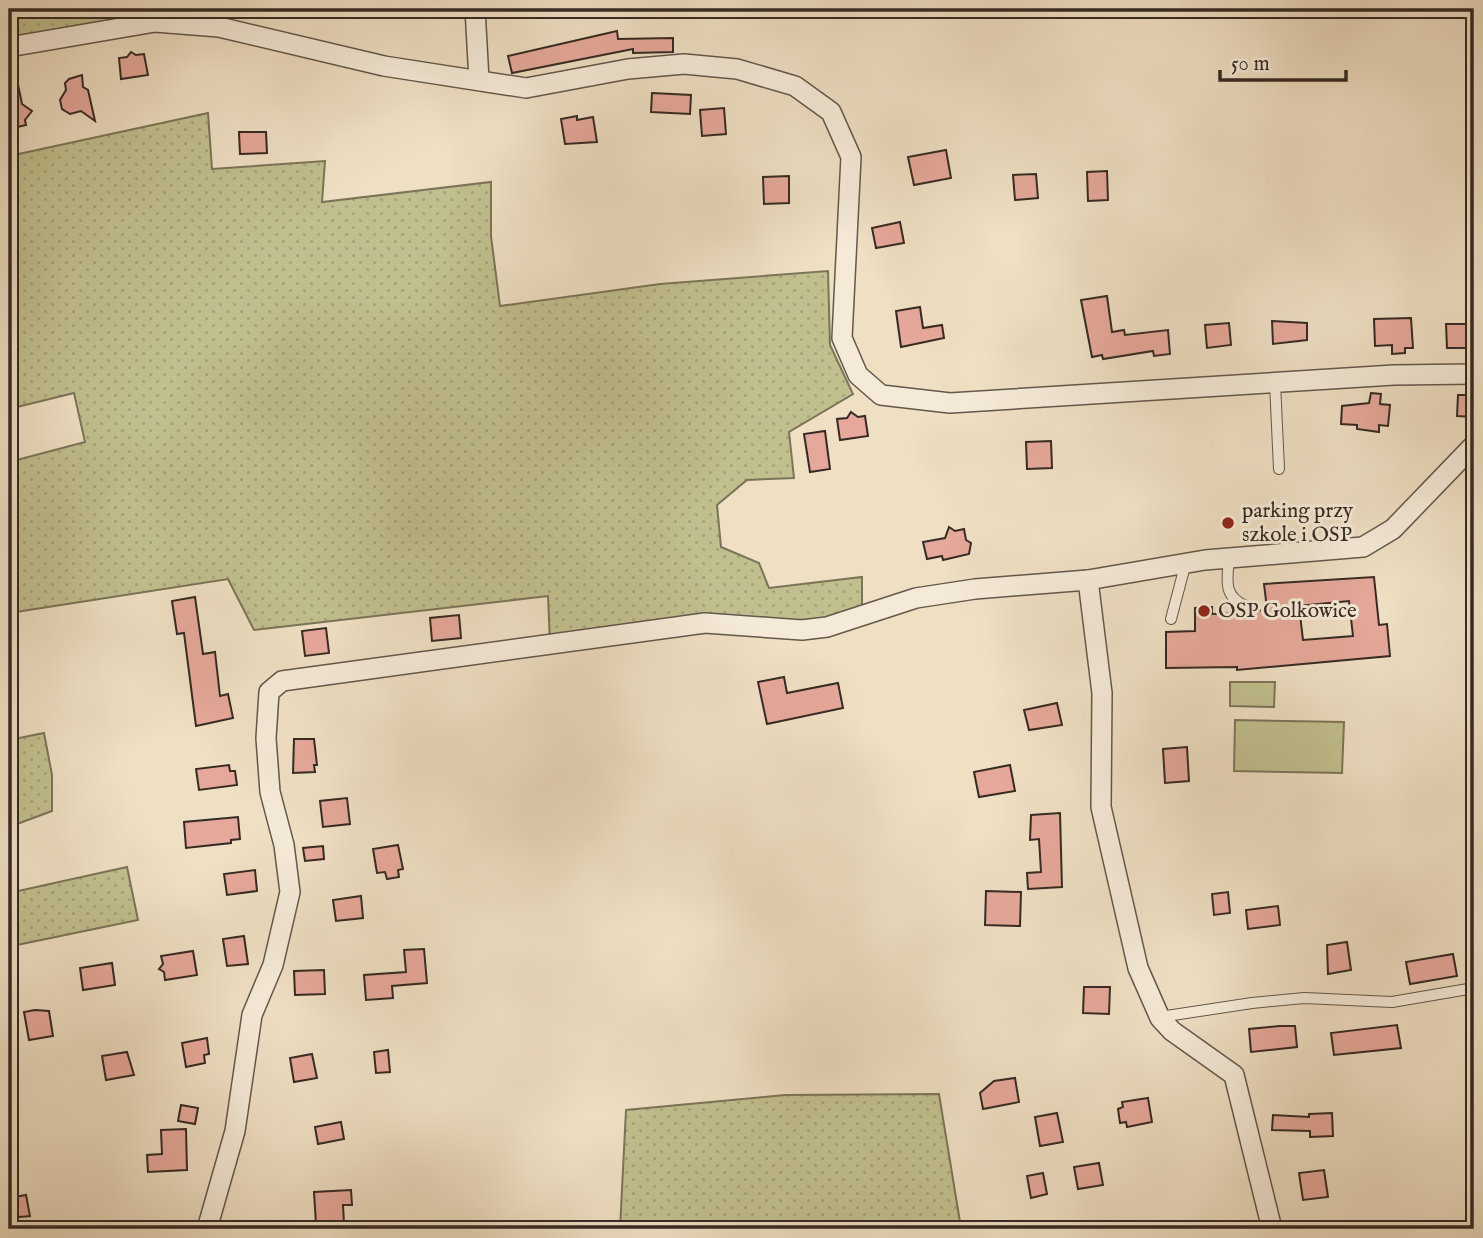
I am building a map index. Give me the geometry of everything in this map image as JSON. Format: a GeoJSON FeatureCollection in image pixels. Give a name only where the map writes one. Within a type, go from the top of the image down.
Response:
{"type":"FeatureCollection","features":[{"type":"Feature","properties":{"kind":"street"},"geometry":{"type":"LineString","coordinates":[[475,9],[479,80]]}},
{"type":"Feature","properties":{"kind":"street"},"geometry":{"type":"LineString","coordinates":[[9,47],[155,22],[219,27],[384,66],[526,88],[639,68],[684,64],[737,69],[795,86],[831,112],[850,157],[842,338],[858,376],[881,396],[950,403],[1394,375],[1474,374]]}},
{"type":"Feature","properties":{"kind":"street"},"geometry":{"type":"LineString","coordinates":[[206,1229],[235,1131],[252,1015],[273,965],[290,892],[284,845],[270,792],[266,738],[269,692],[282,681],[705,623],[802,629],[827,627],[916,598],[975,589],[1088,580],[1186,562],[1363,547],[1393,529],[1474,445]]}},
{"type":"Feature","properties":{"kind":"street"},"geometry":{"type":"LineString","coordinates":[[1088,580],[1102,693],[1101,807],[1138,968],[1160,1017],[1172,1031],[1234,1075],[1272,1229]]}},
{"type":"Feature","properties":{"kind":"lane"},"geometry":{"type":"LineString","coordinates":[[1275,383],[1279,469]]}},
{"type":"Feature","properties":{"kind":"lane"},"geometry":{"type":"LineString","coordinates":[[1229,558],[1229,594],[1234,601],[1246,606]]}},
{"type":"Feature","properties":{"kind":"lane"},"geometry":{"type":"LineString","coordinates":[[1171,619],[1186,562]]}},
{"type":"Feature","properties":{"kind":"lane"},"geometry":{"type":"LineString","coordinates":[[1160,1017],[1304,998],[1392,1002],[1474,988]]}},
{"type":"Feature","properties":{"kind":"shaded area"},"geometry":{"type":"Polygon","coordinates":[[[9,9],[142,9],[145,17],[9,40],[9,9]]]}},
{"type":"Feature","properties":{"kind":"shaded area"},"geometry":{"type":"Polygon","coordinates":[[[208,113],[212,169],[325,161],[322,202],[491,182],[491,236],[500,306],[660,284],[828,271],[830,345],[853,394],[789,432],[794,478],[747,480],[717,505],[721,547],[759,563],[769,588],[862,577],[862,612],[827,624],[550,643],[548,596],[254,630],[228,579],[9,613],[9,462],[85,442],[74,393],[9,409],[9,156],[208,113]]]}},
{"type":"Feature","properties":{"kind":"shaded area"},"geometry":{"type":"Polygon","coordinates":[[[1230,682],[1275,682],[1274,707],[1230,706],[1230,682]]]}},
{"type":"Feature","properties":{"kind":"shaded area"},"geometry":{"type":"Polygon","coordinates":[[[1235,720],[1344,722],[1342,773],[1234,771],[1235,720]]]}},
{"type":"Feature","properties":{"kind":"shaded area"},"geometry":{"type":"Polygon","coordinates":[[[44,733],[52,775],[52,811],[9,827],[9,740],[44,733]]]}},
{"type":"Feature","properties":{"kind":"shaded area"},"geometry":{"type":"Polygon","coordinates":[[[127,867],[138,920],[12,946],[9,893],[127,867]]]}},
{"type":"Feature","properties":{"kind":"shaded area"},"geometry":{"type":"Polygon","coordinates":[[[939,1094],[963,1229],[620,1229],[626,1110],[785,1095],[939,1094]]]}},
{"type":"Feature","properties":{"kind":"building"},"geometry":{"type":"Polygon","coordinates":[[[617,31],[618,39],[673,38],[673,52],[633,53],[633,49],[512,73],[508,56],[617,31]]]}},
{"type":"Feature","properties":{"kind":"building"},"geometry":{"type":"Polygon","coordinates":[[[131,52],[136,55],[144,54],[148,75],[121,79],[119,58],[127,57],[131,52]]]}},
{"type":"Feature","properties":{"kind":"building"},"geometry":{"type":"Polygon","coordinates":[[[9,70],[15,70],[22,104],[32,111],[25,120],[26,125],[9,129],[9,70]]]}},
{"type":"Feature","properties":{"kind":"building"},"geometry":{"type":"Polygon","coordinates":[[[82,75],[83,87],[88,90],[95,121],[81,111],[70,114],[62,109],[60,100],[66,90],[65,83],[82,75]]]}},
{"type":"Feature","properties":{"kind":"building"},"geometry":{"type":"Polygon","coordinates":[[[652,93],[691,95],[690,114],[651,112],[652,93]]]}},
{"type":"Feature","properties":{"kind":"building"},"geometry":{"type":"Polygon","coordinates":[[[724,108],[726,134],[702,136],[700,110],[724,108]]]}},
{"type":"Feature","properties":{"kind":"building"},"geometry":{"type":"Polygon","coordinates":[[[577,116],[577,120],[593,117],[597,142],[565,144],[561,119],[577,116]]]}},
{"type":"Feature","properties":{"kind":"building"},"geometry":{"type":"Polygon","coordinates":[[[239,132],[266,132],[267,153],[240,154],[239,132]]]}},
{"type":"Feature","properties":{"kind":"building"},"geometry":{"type":"Polygon","coordinates":[[[946,150],[951,178],[914,185],[908,157],[946,150]]]}},
{"type":"Feature","properties":{"kind":"building"},"geometry":{"type":"Polygon","coordinates":[[[1107,171],[1108,200],[1088,201],[1087,172],[1107,171]]]}},
{"type":"Feature","properties":{"kind":"building"},"geometry":{"type":"Polygon","coordinates":[[[1036,174],[1038,198],[1015,200],[1013,175],[1036,174]]]}},
{"type":"Feature","properties":{"kind":"building"},"geometry":{"type":"Polygon","coordinates":[[[789,176],[789,203],[764,204],[763,177],[789,176]]]}},
{"type":"Feature","properties":{"kind":"building"},"geometry":{"type":"Polygon","coordinates":[[[900,222],[904,243],[876,248],[872,228],[900,222]]]}},
{"type":"Feature","properties":{"kind":"building"},"geometry":{"type":"Polygon","coordinates":[[[1107,296],[1112,332],[1124,330],[1125,335],[1168,330],[1170,354],[1154,356],[1153,351],[1103,359],[1102,355],[1092,357],[1081,300],[1107,296]]]}},
{"type":"Feature","properties":{"kind":"building"},"geometry":{"type":"Polygon","coordinates":[[[920,307],[923,328],[942,325],[944,338],[901,347],[896,311],[920,307]]]}},
{"type":"Feature","properties":{"kind":"building"},"geometry":{"type":"Polygon","coordinates":[[[1411,318],[1413,348],[1405,348],[1405,353],[1392,354],[1392,345],[1375,346],[1374,319],[1411,318]]]}},
{"type":"Feature","properties":{"kind":"building"},"geometry":{"type":"Polygon","coordinates":[[[1272,321],[1307,323],[1307,340],[1273,344],[1272,321]]]}},
{"type":"Feature","properties":{"kind":"building"},"geometry":{"type":"Polygon","coordinates":[[[1229,323],[1231,345],[1207,348],[1205,325],[1229,323]]]}},
{"type":"Feature","properties":{"kind":"building"},"geometry":{"type":"Polygon","coordinates":[[[1446,324],[1474,324],[1474,348],[1447,348],[1446,324]]]}},
{"type":"Feature","properties":{"kind":"building"},"geometry":{"type":"Polygon","coordinates":[[[1371,393],[1381,394],[1380,404],[1390,405],[1388,426],[1379,425],[1379,432],[1357,429],[1357,425],[1341,424],[1342,406],[1369,403],[1371,393]]]}},
{"type":"Feature","properties":{"kind":"building"},"geometry":{"type":"Polygon","coordinates":[[[1458,395],[1474,395],[1474,417],[1457,416],[1458,395]]]}},
{"type":"Feature","properties":{"kind":"building"},"geometry":{"type":"Polygon","coordinates":[[[851,412],[858,417],[865,416],[868,436],[840,440],[837,419],[847,418],[851,412]]]}},
{"type":"Feature","properties":{"kind":"building"},"geometry":{"type":"Polygon","coordinates":[[[825,431],[830,469],[810,472],[804,434],[825,431]]]}},
{"type":"Feature","properties":{"kind":"building"},"geometry":{"type":"Polygon","coordinates":[[[1051,441],[1052,468],[1027,469],[1026,442],[1051,441]]]}},
{"type":"Feature","properties":{"kind":"building"},"geometry":{"type":"Polygon","coordinates":[[[949,527],[955,531],[964,529],[966,540],[971,543],[969,554],[943,560],[942,556],[927,559],[923,542],[945,538],[949,527]]]}},
{"type":"Feature","properties":{"kind":"building"},"geometry":{"type":"Polygon","coordinates":[[[1374,577],[1379,625],[1387,624],[1390,656],[1237,670],[1237,667],[1166,668],[1166,632],[1195,631],[1195,608],[1212,607],[1212,614],[1247,613],[1267,609],[1264,584],[1374,577]],[[1349,601],[1299,606],[1303,640],[1353,636],[1349,601]]]}},
{"type":"Feature","properties":{"kind":"building"},"geometry":{"type":"Polygon","coordinates":[[[195,597],[203,654],[215,652],[220,696],[228,694],[233,718],[196,726],[184,633],[177,634],[172,601],[195,597]]]}},
{"type":"Feature","properties":{"kind":"building"},"geometry":{"type":"Polygon","coordinates":[[[459,615],[461,638],[432,641],[430,618],[459,615]]]}},
{"type":"Feature","properties":{"kind":"building"},"geometry":{"type":"Polygon","coordinates":[[[326,628],[329,653],[305,656],[302,631],[326,628]]]}},
{"type":"Feature","properties":{"kind":"building"},"geometry":{"type":"Polygon","coordinates":[[[784,677],[787,693],[838,683],[843,708],[767,724],[758,682],[784,677]]]}},
{"type":"Feature","properties":{"kind":"building"},"geometry":{"type":"Polygon","coordinates":[[[1057,703],[1062,725],[1029,730],[1024,710],[1057,703]]]}},
{"type":"Feature","properties":{"kind":"building"},"geometry":{"type":"Polygon","coordinates":[[[294,739],[314,739],[317,765],[314,765],[315,772],[293,773],[294,739]]]}},
{"type":"Feature","properties":{"kind":"building"},"geometry":{"type":"Polygon","coordinates":[[[1187,747],[1189,781],[1165,783],[1163,749],[1187,747]]]}},
{"type":"Feature","properties":{"kind":"building"},"geometry":{"type":"Polygon","coordinates":[[[229,765],[230,771],[235,771],[237,785],[199,790],[196,769],[229,765]]]}},
{"type":"Feature","properties":{"kind":"building"},"geometry":{"type":"Polygon","coordinates":[[[1010,765],[1015,791],[979,797],[974,772],[1010,765]]]}},
{"type":"Feature","properties":{"kind":"building"},"geometry":{"type":"Polygon","coordinates":[[[347,798],[350,824],[323,827],[320,801],[347,798]]]}},
{"type":"Feature","properties":{"kind":"building"},"geometry":{"type":"Polygon","coordinates":[[[1060,813],[1062,887],[1028,889],[1027,873],[1041,872],[1039,839],[1030,840],[1031,815],[1060,813]]]}},
{"type":"Feature","properties":{"kind":"building"},"geometry":{"type":"Polygon","coordinates":[[[238,817],[240,839],[231,840],[231,843],[186,848],[184,822],[238,817]]]}},
{"type":"Feature","properties":{"kind":"building"},"geometry":{"type":"Polygon","coordinates":[[[398,845],[403,869],[398,870],[399,877],[387,879],[385,872],[377,873],[373,849],[398,845]]]}},
{"type":"Feature","properties":{"kind":"building"},"geometry":{"type":"Polygon","coordinates":[[[323,846],[324,859],[305,861],[303,848],[323,846]]]}},
{"type":"Feature","properties":{"kind":"building"},"geometry":{"type":"Polygon","coordinates":[[[255,870],[257,891],[227,895],[224,874],[255,870]]]}},
{"type":"Feature","properties":{"kind":"building"},"geometry":{"type":"Polygon","coordinates":[[[986,891],[1021,892],[1020,926],[985,925],[986,891]]]}},
{"type":"Feature","properties":{"kind":"building"},"geometry":{"type":"Polygon","coordinates":[[[1228,892],[1230,913],[1214,915],[1212,894],[1228,892]]]}},
{"type":"Feature","properties":{"kind":"building"},"geometry":{"type":"Polygon","coordinates":[[[361,896],[363,918],[336,921],[333,900],[361,896]]]}},
{"type":"Feature","properties":{"kind":"building"},"geometry":{"type":"Polygon","coordinates":[[[1278,906],[1280,925],[1248,929],[1246,910],[1278,906]]]}},
{"type":"Feature","properties":{"kind":"building"},"geometry":{"type":"Polygon","coordinates":[[[244,936],[248,964],[227,966],[223,939],[244,936]]]}},
{"type":"Feature","properties":{"kind":"building"},"geometry":{"type":"Polygon","coordinates":[[[1347,942],[1351,970],[1328,974],[1327,945],[1347,942]]]}},
{"type":"Feature","properties":{"kind":"building"},"geometry":{"type":"Polygon","coordinates":[[[424,949],[427,983],[392,986],[393,998],[366,1000],[364,975],[406,972],[404,950],[424,949]]]}},
{"type":"Feature","properties":{"kind":"building"},"geometry":{"type":"Polygon","coordinates":[[[193,951],[197,975],[165,980],[164,972],[159,969],[163,964],[161,956],[193,951]]]}},
{"type":"Feature","properties":{"kind":"building"},"geometry":{"type":"Polygon","coordinates":[[[1453,954],[1457,976],[1410,984],[1406,962],[1453,954]]]}},
{"type":"Feature","properties":{"kind":"building"},"geometry":{"type":"Polygon","coordinates":[[[112,963],[115,985],[83,990],[80,968],[112,963]]]}},
{"type":"Feature","properties":{"kind":"building"},"geometry":{"type":"Polygon","coordinates":[[[324,970],[325,994],[295,995],[294,971],[324,970]]]}},
{"type":"Feature","properties":{"kind":"building"},"geometry":{"type":"Polygon","coordinates":[[[1084,987],[1110,987],[1109,1014],[1083,1013],[1084,987]]]}},
{"type":"Feature","properties":{"kind":"building"},"geometry":{"type":"Polygon","coordinates":[[[49,1011],[53,1036],[29,1040],[24,1012],[49,1011]]]}},
{"type":"Feature","properties":{"kind":"building"},"geometry":{"type":"Polygon","coordinates":[[[1397,1025],[1401,1048],[1334,1055],[1331,1033],[1397,1025]]]}},
{"type":"Feature","properties":{"kind":"building"},"geometry":{"type":"Polygon","coordinates":[[[1295,1026],[1297,1047],[1251,1052],[1249,1029],[1295,1026]]]}},
{"type":"Feature","properties":{"kind":"building"},"geometry":{"type":"Polygon","coordinates":[[[207,1038],[209,1054],[204,1055],[205,1063],[186,1067],[182,1043],[207,1038]]]}},
{"type":"Feature","properties":{"kind":"building"},"geometry":{"type":"Polygon","coordinates":[[[388,1050],[390,1072],[376,1073],[374,1052],[388,1050]]]}},
{"type":"Feature","properties":{"kind":"building"},"geometry":{"type":"Polygon","coordinates":[[[127,1052],[134,1075],[106,1080],[102,1056],[127,1052]]]}},
{"type":"Feature","properties":{"kind":"building"},"geometry":{"type":"Polygon","coordinates":[[[312,1054],[317,1078],[294,1082],[290,1058],[312,1054]]]}},
{"type":"Feature","properties":{"kind":"building"},"geometry":{"type":"Polygon","coordinates":[[[1015,1078],[1019,1102],[983,1109],[980,1093],[994,1081],[1015,1078]]]}},
{"type":"Feature","properties":{"kind":"building"},"geometry":{"type":"Polygon","coordinates":[[[1148,1098],[1152,1122],[1127,1127],[1126,1122],[1120,1123],[1118,1109],[1123,1107],[1122,1102],[1148,1098]]]}},
{"type":"Feature","properties":{"kind":"building"},"geometry":{"type":"Polygon","coordinates":[[[181,1105],[198,1108],[195,1124],[178,1121],[181,1105]]]}},
{"type":"Feature","properties":{"kind":"building"},"geometry":{"type":"Polygon","coordinates":[[[1057,1113],[1063,1142],[1040,1146],[1035,1117],[1057,1113]]]}},
{"type":"Feature","properties":{"kind":"building"},"geometry":{"type":"Polygon","coordinates":[[[1332,1113],[1333,1136],[1310,1137],[1310,1131],[1272,1130],[1273,1115],[1309,1117],[1309,1114],[1332,1113]]]}},
{"type":"Feature","properties":{"kind":"building"},"geometry":{"type":"Polygon","coordinates":[[[341,1122],[344,1139],[318,1144],[315,1127],[341,1122]]]}},
{"type":"Feature","properties":{"kind":"building"},"geometry":{"type":"Polygon","coordinates":[[[186,1129],[187,1170],[148,1172],[147,1155],[162,1154],[161,1130],[186,1129]]]}},
{"type":"Feature","properties":{"kind":"building"},"geometry":{"type":"Polygon","coordinates":[[[1099,1163],[1103,1185],[1078,1189],[1074,1167],[1099,1163]]]}},
{"type":"Feature","properties":{"kind":"building"},"geometry":{"type":"Polygon","coordinates":[[[1324,1170],[1328,1197],[1303,1200],[1299,1173],[1324,1170]]]}},
{"type":"Feature","properties":{"kind":"building"},"geometry":{"type":"Polygon","coordinates":[[[1043,1173],[1047,1194],[1031,1198],[1027,1176],[1043,1173]]]}},
{"type":"Feature","properties":{"kind":"building"},"geometry":{"type":"Polygon","coordinates":[[[351,1190],[352,1205],[343,1205],[344,1223],[316,1224],[314,1192],[351,1190]]]}},
{"type":"Feature","properties":{"kind":"building"},"geometry":{"type":"Polygon","coordinates":[[[26,1195],[30,1216],[9,1218],[9,1198],[26,1195]]]}},
{"type":"Feature","properties":{"kind":"place","name":"parking przy szkole i OSP"},"geometry":{"type":"Point","coordinates":[1228,523]}},
{"type":"Feature","properties":{"kind":"place","name":"OSP Golkowice"},"geometry":{"type":"Point","coordinates":[1204,611]}}]}
